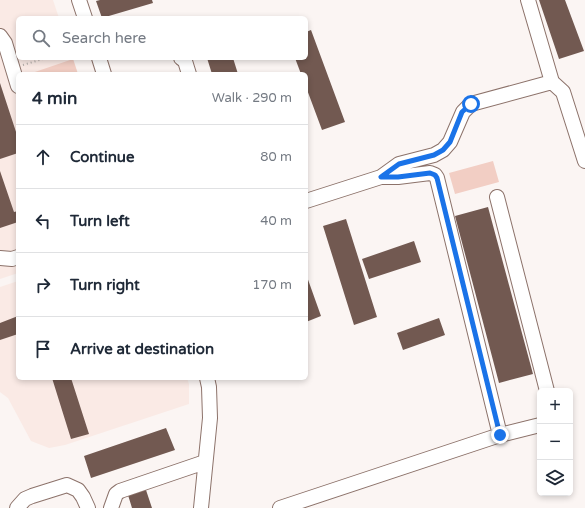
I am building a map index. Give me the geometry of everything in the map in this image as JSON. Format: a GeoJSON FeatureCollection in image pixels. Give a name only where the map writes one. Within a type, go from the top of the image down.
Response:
{"type":"FeatureCollection","features":[{"type":"Feature","properties":{"kind":"street"},"geometry":{"type":"LineString","coordinates":[[79,0],[84,16]]}},
{"type":"Feature","properties":{"kind":"street"},"geometry":{"type":"LineString","coordinates":[[528,0],[552,82],[563,92],[585,161]]}},
{"type":"Feature","properties":{"kind":"street"},"geometry":{"type":"LineString","coordinates":[[0,36],[4,43],[16,79]]}},
{"type":"Feature","properties":{"kind":"street"},"geometry":{"type":"LineString","coordinates":[[101,60],[104,72]]}},
{"type":"Feature","properties":{"kind":"street"},"geometry":{"type":"LineString","coordinates":[[184,60],[188,72]]}},
{"type":"Feature","properties":{"kind":"street"},"geometry":{"type":"LineString","coordinates":[[381,177],[399,164],[434,155],[443,150],[450,142],[462,112],[471,104],[552,82]]}},
{"type":"Feature","properties":{"kind":"street"},"geometry":{"type":"LineString","coordinates":[[308,200],[381,177],[398,177],[430,173],[435,175],[437,178],[500,435]]}},
{"type":"Feature","properties":{"kind":"street"},"geometry":{"type":"LineString","coordinates":[[497,197],[547,388]]}},
{"type":"Feature","properties":{"kind":"street"},"geometry":{"type":"LineString","coordinates":[[0,258],[12,259],[16,258]]}},
{"type":"Feature","properties":{"kind":"street"},"geometry":{"type":"LineString","coordinates":[[201,508],[210,418],[207,380]]}},
{"type":"Feature","properties":{"kind":"street"},"geometry":{"type":"LineString","coordinates":[[280,508],[500,435],[537,426]]}},
{"type":"Feature","properties":{"kind":"street"},"geometry":{"type":"LineString","coordinates":[[110,508],[116,494],[120,491],[205,462]]}},
{"type":"Feature","properties":{"kind":"street"},"geometry":{"type":"LineString","coordinates":[[17,508],[25,500],[32,496],[67,485],[78,490],[88,508]]}},
{"type":"Feature","properties":{"kind":"path"},"geometry":{"type":"LineString","coordinates":[[13,69],[40,60]]}},
{"type":"Feature","properties":{"kind":"shaded area"},"geometry":{"type":"Polygon","coordinates":[[[0,0],[53,0],[58,16],[16,16],[16,60],[74,60],[77,72],[16,72],[16,274],[0,279],[0,0]]]}},
{"type":"Feature","properties":{"kind":"shaded area"},"geometry":{"type":"Polygon","coordinates":[[[73,60],[77,72],[35,72],[73,60]]]}},
{"type":"Feature","properties":{"kind":"shaded area"},"geometry":{"type":"Polygon","coordinates":[[[493,161],[499,182],[455,194],[449,173],[493,161]]]}},
{"type":"Feature","properties":{"kind":"shaded area"},"geometry":{"type":"Polygon","coordinates":[[[16,282],[16,380],[188,380],[189,404],[65,445],[49,448],[31,441],[8,398],[0,392],[0,287],[16,282]]]}},
{"type":"Feature","properties":{"kind":"building"},"geometry":{"type":"Polygon","coordinates":[[[152,0],[153,3],[109,16],[101,16],[96,1],[152,0]]]}},
{"type":"Feature","properties":{"kind":"building"},"geometry":{"type":"Polygon","coordinates":[[[539,0],[565,0],[584,51],[559,59],[539,0]]]}},
{"type":"Feature","properties":{"kind":"building"},"geometry":{"type":"Polygon","coordinates":[[[311,30],[345,122],[322,130],[308,92],[308,72],[300,72],[296,60],[308,60],[308,31],[311,30]]]}},
{"type":"Feature","properties":{"kind":"building"},"geometry":{"type":"Polygon","coordinates":[[[208,60],[234,60],[237,72],[211,72],[208,60]]]}},
{"type":"Feature","properties":{"kind":"building"},"geometry":{"type":"Polygon","coordinates":[[[0,83],[16,132],[16,154],[0,159],[0,83]]]}},
{"type":"Feature","properties":{"kind":"building"},"geometry":{"type":"Polygon","coordinates":[[[0,171],[14,212],[16,212],[16,223],[0,228],[0,171]]]}},
{"type":"Feature","properties":{"kind":"building"},"geometry":{"type":"Polygon","coordinates":[[[488,207],[533,374],[499,383],[455,216],[488,207]]]}},
{"type":"Feature","properties":{"kind":"building"},"geometry":{"type":"Polygon","coordinates":[[[346,219],[377,317],[354,325],[323,226],[346,219]]]}},
{"type":"Feature","properties":{"kind":"building"},"geometry":{"type":"Polygon","coordinates":[[[414,241],[421,262],[369,279],[362,259],[414,241]]]}},
{"type":"Feature","properties":{"kind":"building"},"geometry":{"type":"Polygon","coordinates":[[[308,280],[321,316],[308,321],[308,280]]]}},
{"type":"Feature","properties":{"kind":"building"},"geometry":{"type":"Polygon","coordinates":[[[16,317],[16,335],[0,340],[0,323],[16,317]]]}},
{"type":"Feature","properties":{"kind":"building"},"geometry":{"type":"Polygon","coordinates":[[[439,318],[445,335],[403,350],[397,333],[439,318]]]}},
{"type":"Feature","properties":{"kind":"building"},"geometry":{"type":"Polygon","coordinates":[[[53,380],[72,380],[89,434],[71,439],[53,380]]]}},
{"type":"Feature","properties":{"kind":"building"},"geometry":{"type":"Polygon","coordinates":[[[166,428],[175,450],[91,478],[84,456],[166,428]]]}},
{"type":"Feature","properties":{"kind":"building"},"geometry":{"type":"Polygon","coordinates":[[[146,490],[152,508],[132,508],[128,495],[146,490]]]}},
{"type":"Feature","properties":{"kind":"route"},"geometry":{"type":"LineString","coordinates":[[471,104],[462,112],[450,142],[443,150],[434,155],[399,164],[381,177],[398,177],[430,173],[435,175],[437,178],[500,435]]}}]}
